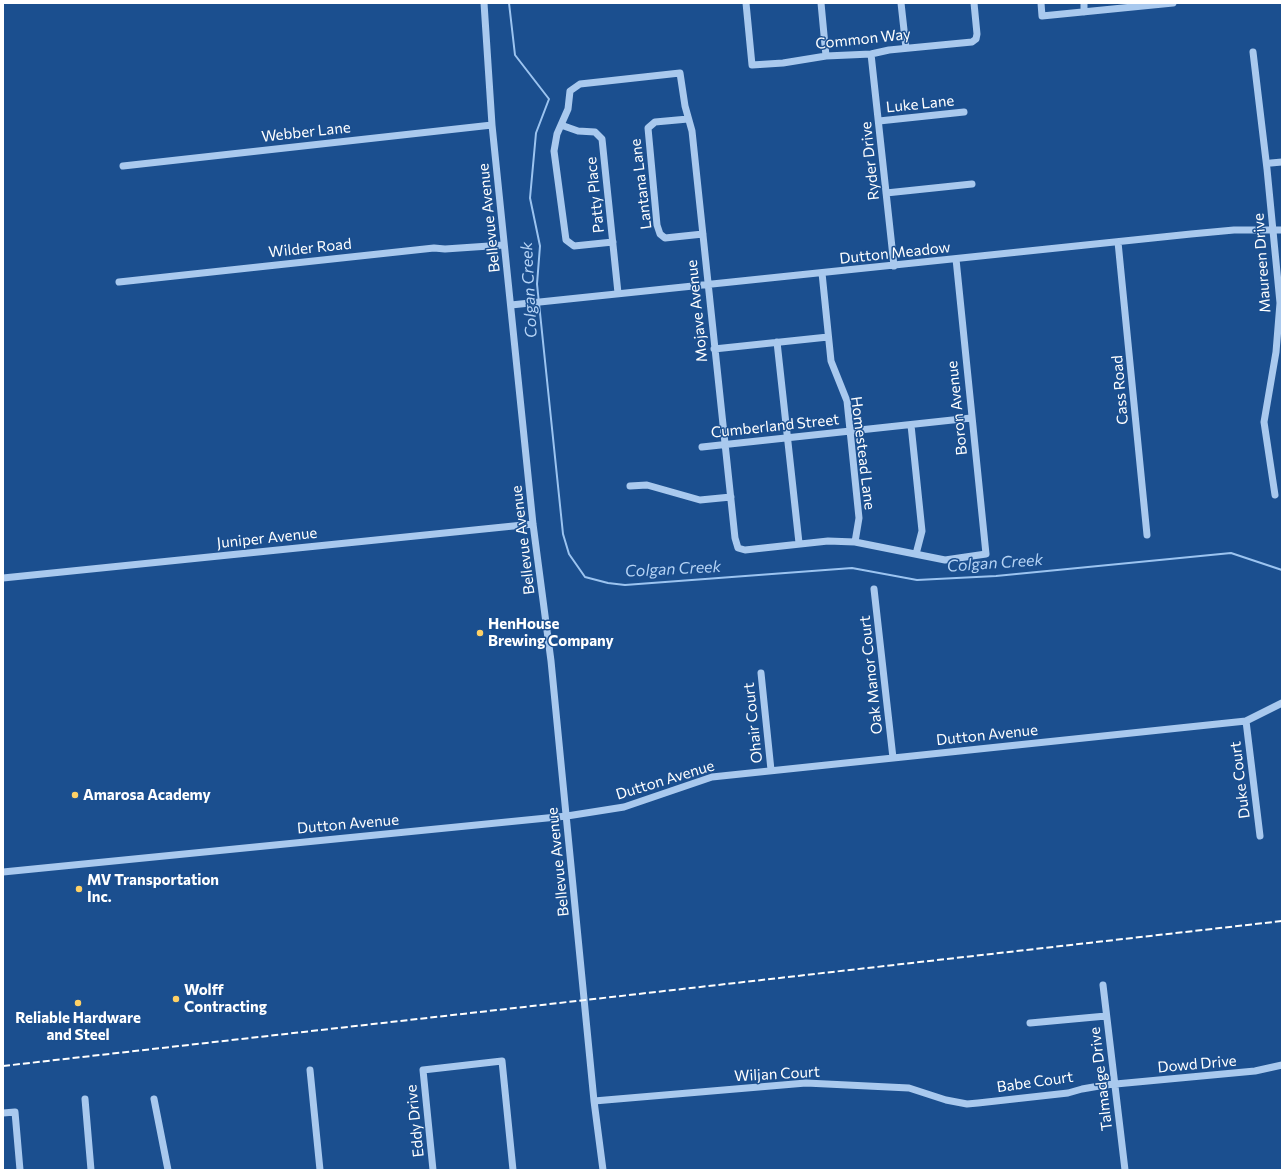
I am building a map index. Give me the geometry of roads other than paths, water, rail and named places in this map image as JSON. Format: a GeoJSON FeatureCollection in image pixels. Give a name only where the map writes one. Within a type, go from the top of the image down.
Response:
{"type":"FeatureCollection","features":[{"type":"Feature","properties":{"kind":"street","name":"Bellevue Avenue"},"geometry":{"type":"LineString","coordinates":[[484,3],[492,125],[504,245],[534,524],[551,662],[594,1101],[603,1170]]}},
{"type":"Feature","properties":{"kind":"street","name":"Common Way"},"geometry":{"type":"LineString","coordinates":[[746,3],[752,65],[783,63],[826,56],[871,54],[906,48],[967,43],[976,39],[977,34],[974,3]]}},
{"type":"Feature","properties":{"kind":"street"},"geometry":{"type":"LineString","coordinates":[[821,3],[826,56]]}},
{"type":"Feature","properties":{"kind":"street"},"geometry":{"type":"LineString","coordinates":[[901,3],[906,48]]}},
{"type":"Feature","properties":{"kind":"street"},"geometry":{"type":"LineString","coordinates":[[1041,3],[1042,16],[1173,3]]}},
{"type":"Feature","properties":{"kind":"street"},"geometry":{"type":"LineString","coordinates":[[1084,3],[1084,12]]}},
{"type":"Feature","properties":{"kind":"street","name":"Maureen Drive"},"geometry":{"type":"LineString","coordinates":[[1253,52],[1268,169],[1280,303],[1276,352],[1264,422],[1275,495]]}},
{"type":"Feature","properties":{"kind":"street","name":"Ryder Drive"},"geometry":{"type":"LineString","coordinates":[[871,54],[894,266]]}},
{"type":"Feature","properties":{"kind":"street","name":"Mojave Avenue"},"geometry":{"type":"LineString","coordinates":[[561,125],[568,109],[570,91],[576,85],[680,73],[688,119],[692,131],[714,348],[738,548],[745,550],[799,543]]}},
{"type":"Feature","properties":{"kind":"street","name":"Luke Lane"},"geometry":{"type":"LineString","coordinates":[[879,121],[964,112]]}},
{"type":"Feature","properties":{"kind":"street","name":"Lantana Lane"},"geometry":{"type":"LineString","coordinates":[[688,119],[656,122],[648,128],[658,225],[660,234],[665,238],[702,234]]}},
{"type":"Feature","properties":{"kind":"street","name":"Webber Lane"},"geometry":{"type":"LineString","coordinates":[[123,166],[492,125]]}},
{"type":"Feature","properties":{"kind":"street"},"geometry":{"type":"LineString","coordinates":[[561,125],[557,134],[554,151],[566,240],[574,246],[613,242]]}},
{"type":"Feature","properties":{"kind":"street","name":"Patty Place"},"geometry":{"type":"LineString","coordinates":[[561,125],[578,131],[595,132],[602,139],[618,293]]}},
{"type":"Feature","properties":{"kind":"street"},"geometry":{"type":"LineString","coordinates":[[1271,164],[1282,162]]}},
{"type":"Feature","properties":{"kind":"street"},"geometry":{"type":"LineString","coordinates":[[886,193],[972,184]]}},
{"type":"Feature","properties":{"kind":"street","name":"Dutton Meadow"},"geometry":{"type":"LineString","coordinates":[[511,305],[618,293],[708,286],[1217,232],[1282,230]]}},
{"type":"Feature","properties":{"kind":"street","name":"Cass Road"},"geometry":{"type":"LineString","coordinates":[[1118,242],[1147,535]]}},
{"type":"Feature","properties":{"kind":"street","name":"Wilder Road"},"geometry":{"type":"LineString","coordinates":[[119,282],[434,248],[445,249],[504,245]]}},
{"type":"Feature","properties":{"kind":"street","name":"Boron Avenue"},"geometry":{"type":"LineString","coordinates":[[916,554],[945,560],[986,554],[956,259]]}},
{"type":"Feature","properties":{"kind":"street","name":"Homestead Lane"},"geometry":{"type":"LineString","coordinates":[[822,273],[831,361],[846,401],[859,518],[855,542]]}},
{"type":"Feature","properties":{"kind":"street"},"geometry":{"type":"LineString","coordinates":[[714,348],[828,337]]}},
{"type":"Feature","properties":{"kind":"street"},"geometry":{"type":"LineString","coordinates":[[777,342],[799,543],[828,540],[855,542],[916,554],[922,532],[911,424]]}},
{"type":"Feature","properties":{"kind":"street","name":"Cumberland Street"},"geometry":{"type":"LineString","coordinates":[[702,447],[971,418]]}},
{"type":"Feature","properties":{"kind":"street"},"geometry":{"type":"LineString","coordinates":[[630,486],[647,485],[700,500],[731,497]]}},
{"type":"Feature","properties":{"kind":"street","name":"Juniper Avenue"},"geometry":{"type":"LineString","coordinates":[[3,578],[534,524]]}},
{"type":"Feature","properties":{"kind":"street","name":"Oak Manor Court"},"geometry":{"type":"LineString","coordinates":[[874,589],[893,758]]}},
{"type":"Feature","properties":{"kind":"street","name":"Ohair Court"},"geometry":{"type":"LineString","coordinates":[[761,673],[771,770]]}},
{"type":"Feature","properties":{"kind":"street","name":"Dutton Avenue"},"geometry":{"type":"LineString","coordinates":[[3,872],[567,816],[624,807],[712,777],[1246,721],[1282,703]]}},
{"type":"Feature","properties":{"kind":"street","name":"Duke Court"},"geometry":{"type":"LineString","coordinates":[[1246,721],[1260,836]]}},
{"type":"Feature","properties":{"kind":"street","name":"Talmadge Drive"},"geometry":{"type":"LineString","coordinates":[[1104,985],[1106,1016],[1125,1170]]}},
{"type":"Feature","properties":{"kind":"street"},"geometry":{"type":"LineString","coordinates":[[1030,1023],[1106,1016]]}},
{"type":"Feature","properties":{"kind":"street","name":"Eddy Drive"},"geometry":{"type":"LineString","coordinates":[[433,1170],[423,1070],[502,1061],[513,1170]]}},
{"type":"Feature","properties":{"kind":"street","name":"Dowd Drive"},"geometry":{"type":"LineString","coordinates":[[1114,1085],[1255,1071],[1282,1065]]}},
{"type":"Feature","properties":{"kind":"street"},"geometry":{"type":"LineString","coordinates":[[310,1070],[320,1170]]}},
{"type":"Feature","properties":{"kind":"street","name":"Wiljan Court"},"geometry":{"type":"LineString","coordinates":[[594,1101],[806,1083],[909,1088],[959,1103]]}},
{"type":"Feature","properties":{"kind":"street","name":"Babe Court"},"geometry":{"type":"LineString","coordinates":[[959,1103],[978,1103],[1042,1096],[1114,1085]]}},
{"type":"Feature","properties":{"kind":"street"},"geometry":{"type":"LineString","coordinates":[[85,1099],[92,1170]]}},
{"type":"Feature","properties":{"kind":"street"},"geometry":{"type":"LineString","coordinates":[[154,1099],[168,1170]]}},
{"type":"Feature","properties":{"kind":"street"},"geometry":{"type":"LineString","coordinates":[[3,1113],[15,1112],[20,1170]]}},
{"type":"Feature","properties":{"kind":"waterway","name":"Colgan Creek"},"geometry":{"type":"LineString","coordinates":[[509,3],[515,55],[549,99],[536,133],[530,198],[540,246],[537,284],[563,534],[569,554],[585,577],[608,583],[625,585],[852,568],[917,580],[996,576],[1231,553],[1282,570]]}},
{"type":"Feature","properties":{"kind":"railway"},"geometry":{"type":"LineString","coordinates":[[3,1066],[1282,921]]}},
{"type":"Feature","properties":{"kind":"place","name":"HenHouse Brewing Company"},"geometry":{"type":"Point","coordinates":[480,633]}},
{"type":"Feature","properties":{"kind":"place","name":"Amarosa Academy"},"geometry":{"type":"Point","coordinates":[75,795]}},
{"type":"Feature","properties":{"kind":"place","name":"MV Transportation Inc."},"geometry":{"type":"Point","coordinates":[79,889]}},
{"type":"Feature","properties":{"kind":"place","name":"Wolff Contracting"},"geometry":{"type":"Point","coordinates":[176,999]}},
{"type":"Feature","properties":{"kind":"place","name":"Reliable Hardware and Steel"},"geometry":{"type":"Point","coordinates":[78,1003]}}]}
